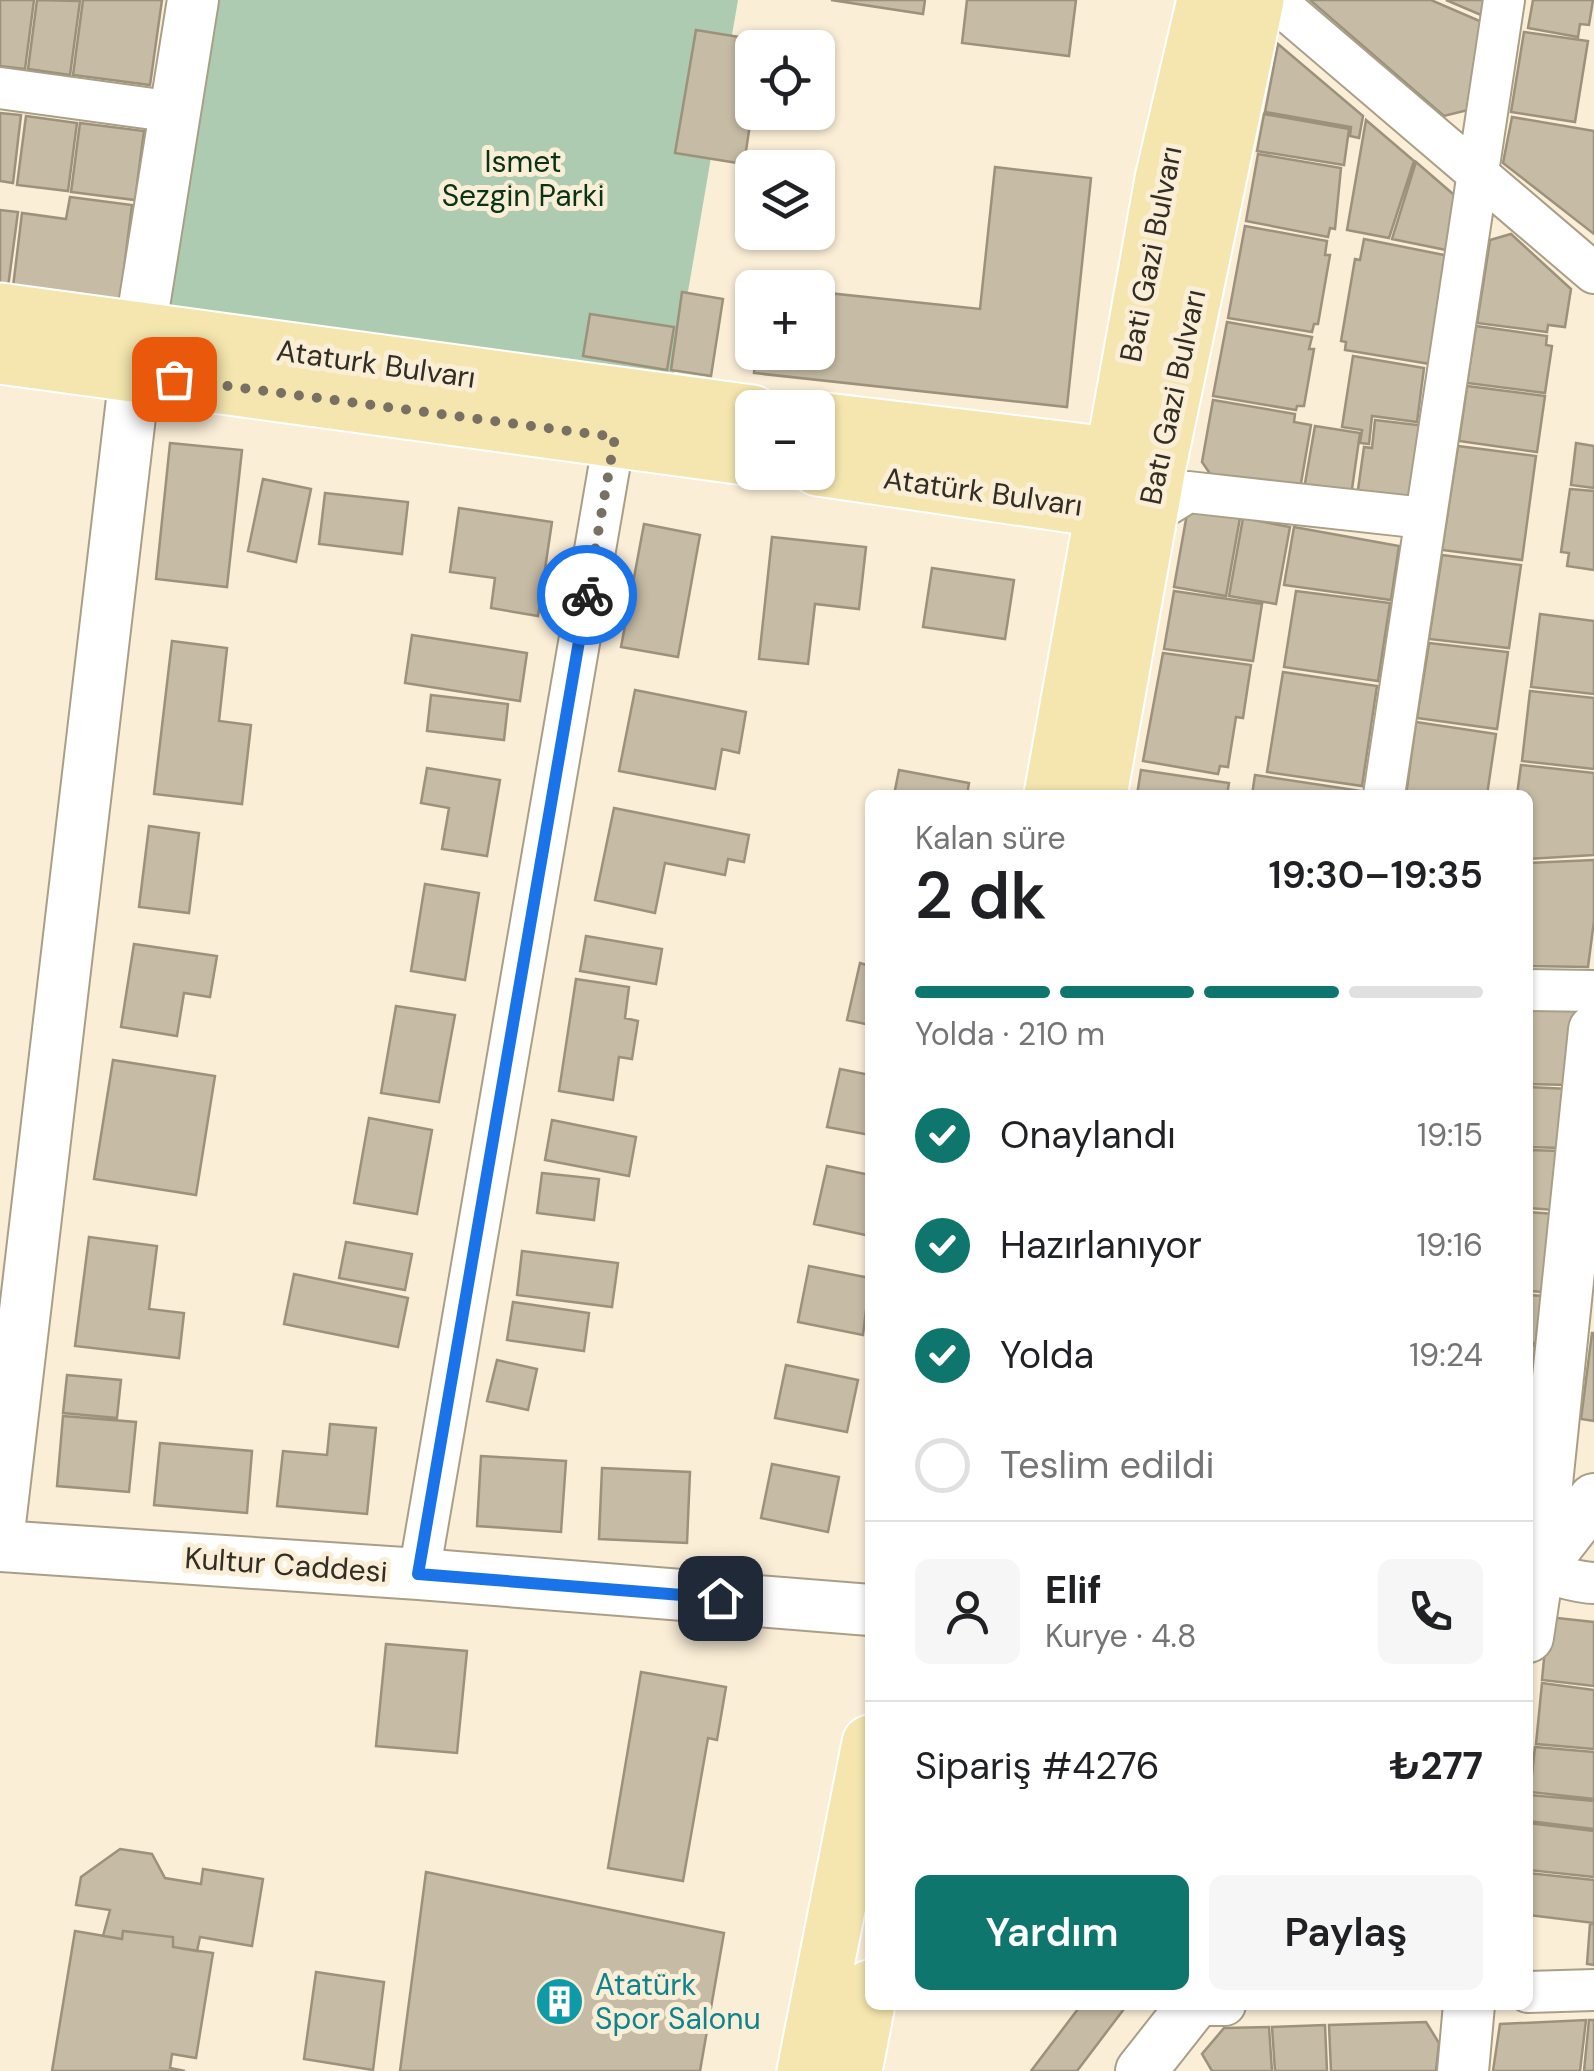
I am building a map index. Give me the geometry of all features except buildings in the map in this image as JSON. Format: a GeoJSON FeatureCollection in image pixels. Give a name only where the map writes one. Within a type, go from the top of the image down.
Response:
{"type":"FeatureCollection","features":[{"type":"Feature","properties":{"kind":"main road","name":"Bati Gazi Bulvarı"},"geometry":{"type":"LineString","coordinates":[[1143,487],[1163,179],[1204,0]]}},
{"type":"Feature","properties":{"kind":"main road","name":"Batı Gazi Bulvarı"},"geometry":{"type":"LineString","coordinates":[[1053,790],[1143,487],[1256,0]]}},
{"type":"Feature","properties":{"kind":"main road","name":"Ataturk Bulvarı"},"geometry":{"type":"LineString","coordinates":[[0,311],[138,353],[618,417],[735,413]]}},
{"type":"Feature","properties":{"kind":"main road"},"geometry":{"type":"LineString","coordinates":[[0,356],[138,353]]}},
{"type":"Feature","properties":{"kind":"main road"},"geometry":{"type":"LineString","coordinates":[[618,417],[735,453]]}},
{"type":"Feature","properties":{"kind":"main road"},"geometry":{"type":"LineString","coordinates":[[835,424],[1143,487]]}},
{"type":"Feature","properties":{"kind":"main road","name":"Atatürk Bulvarı"},"geometry":{"type":"LineString","coordinates":[[835,469],[1143,487]]}},
{"type":"Feature","properties":{"kind":"main road","name":"Batı Gazi Bulvarı"},"geometry":{"type":"LineString","coordinates":[[1100,790],[1143,487]]}},
{"type":"Feature","properties":{"kind":"main road"},"geometry":{"type":"LineString","coordinates":[[805,2071],[865,1768]]}},
{"type":"Feature","properties":{"kind":"main road"},"geometry":{"type":"LineString","coordinates":[[854,2071],[866,2010]]}},
{"type":"Feature","properties":{"kind":"street"},"geometry":{"type":"LineString","coordinates":[[0,1524],[138,353],[193,0]]}},
{"type":"Feature","properties":{"kind":"street"},"geometry":{"type":"LineString","coordinates":[[1274,0],[1594,273]]}},
{"type":"Feature","properties":{"kind":"street"},"geometry":{"type":"LineString","coordinates":[[1385,790],[1504,0]]}},
{"type":"Feature","properties":{"kind":"street"},"geometry":{"type":"LineString","coordinates":[[0,88],[175,112]]}},
{"type":"Feature","properties":{"kind":"street"},"geometry":{"type":"LineString","coordinates":[[418,1574],[618,417]]}},
{"type":"Feature","properties":{"kind":"street"},"geometry":{"type":"LineString","coordinates":[[1143,487],[1424,518]]}},
{"type":"Feature","properties":{"kind":"street"},"geometry":{"type":"LineString","coordinates":[[1533,990],[1594,991]]}},
{"type":"Feature","properties":{"kind":"street"},"geometry":{"type":"LineString","coordinates":[[1533,1558],[1594,1030]]}},
{"type":"Feature","properties":{"kind":"street"},"geometry":{"type":"LineString","coordinates":[[1533,1573],[1594,1499]]}},
{"type":"Feature","properties":{"kind":"street","name":"Kultur Caddesi"},"geometry":{"type":"LineString","coordinates":[[0,1546],[865,1610]]}},
{"type":"Feature","properties":{"kind":"street"},"geometry":{"type":"LineString","coordinates":[[1533,1575],[1594,1584]]}},
{"type":"Feature","properties":{"kind":"street"},"geometry":{"type":"LineString","coordinates":[[1533,1992],[1594,1990]]}},
{"type":"Feature","properties":{"kind":"street"},"geometry":{"type":"LineString","coordinates":[[1141,2071],[1196,2010]]}},
{"type":"Feature","properties":{"kind":"street"},"geometry":{"type":"LineString","coordinates":[[1463,2071],[1469,2010]]}},
{"type":"Feature","properties":{"kind":"green space","name":"Ismet Sezgin Parki"},"geometry":{"type":"Polygon","coordinates":[[[218,0],[738,0],[673,379],[169,316],[218,0]]]}},
{"type":"Feature","properties":{"kind":"way so far"},"geometry":{"type":"LineString","coordinates":[[174,379],[615,437],[587,595]]}},
{"type":"Feature","properties":{"kind":"place","name":"Atatürk Spor Salonu"},"geometry":{"type":"Point","coordinates":[560,2002]}},
{"type":"Feature","properties":{"kind":"route"},"geometry":{"type":"LineString","coordinates":[[587,595],[418,1574],[720,1598]]}}]}
